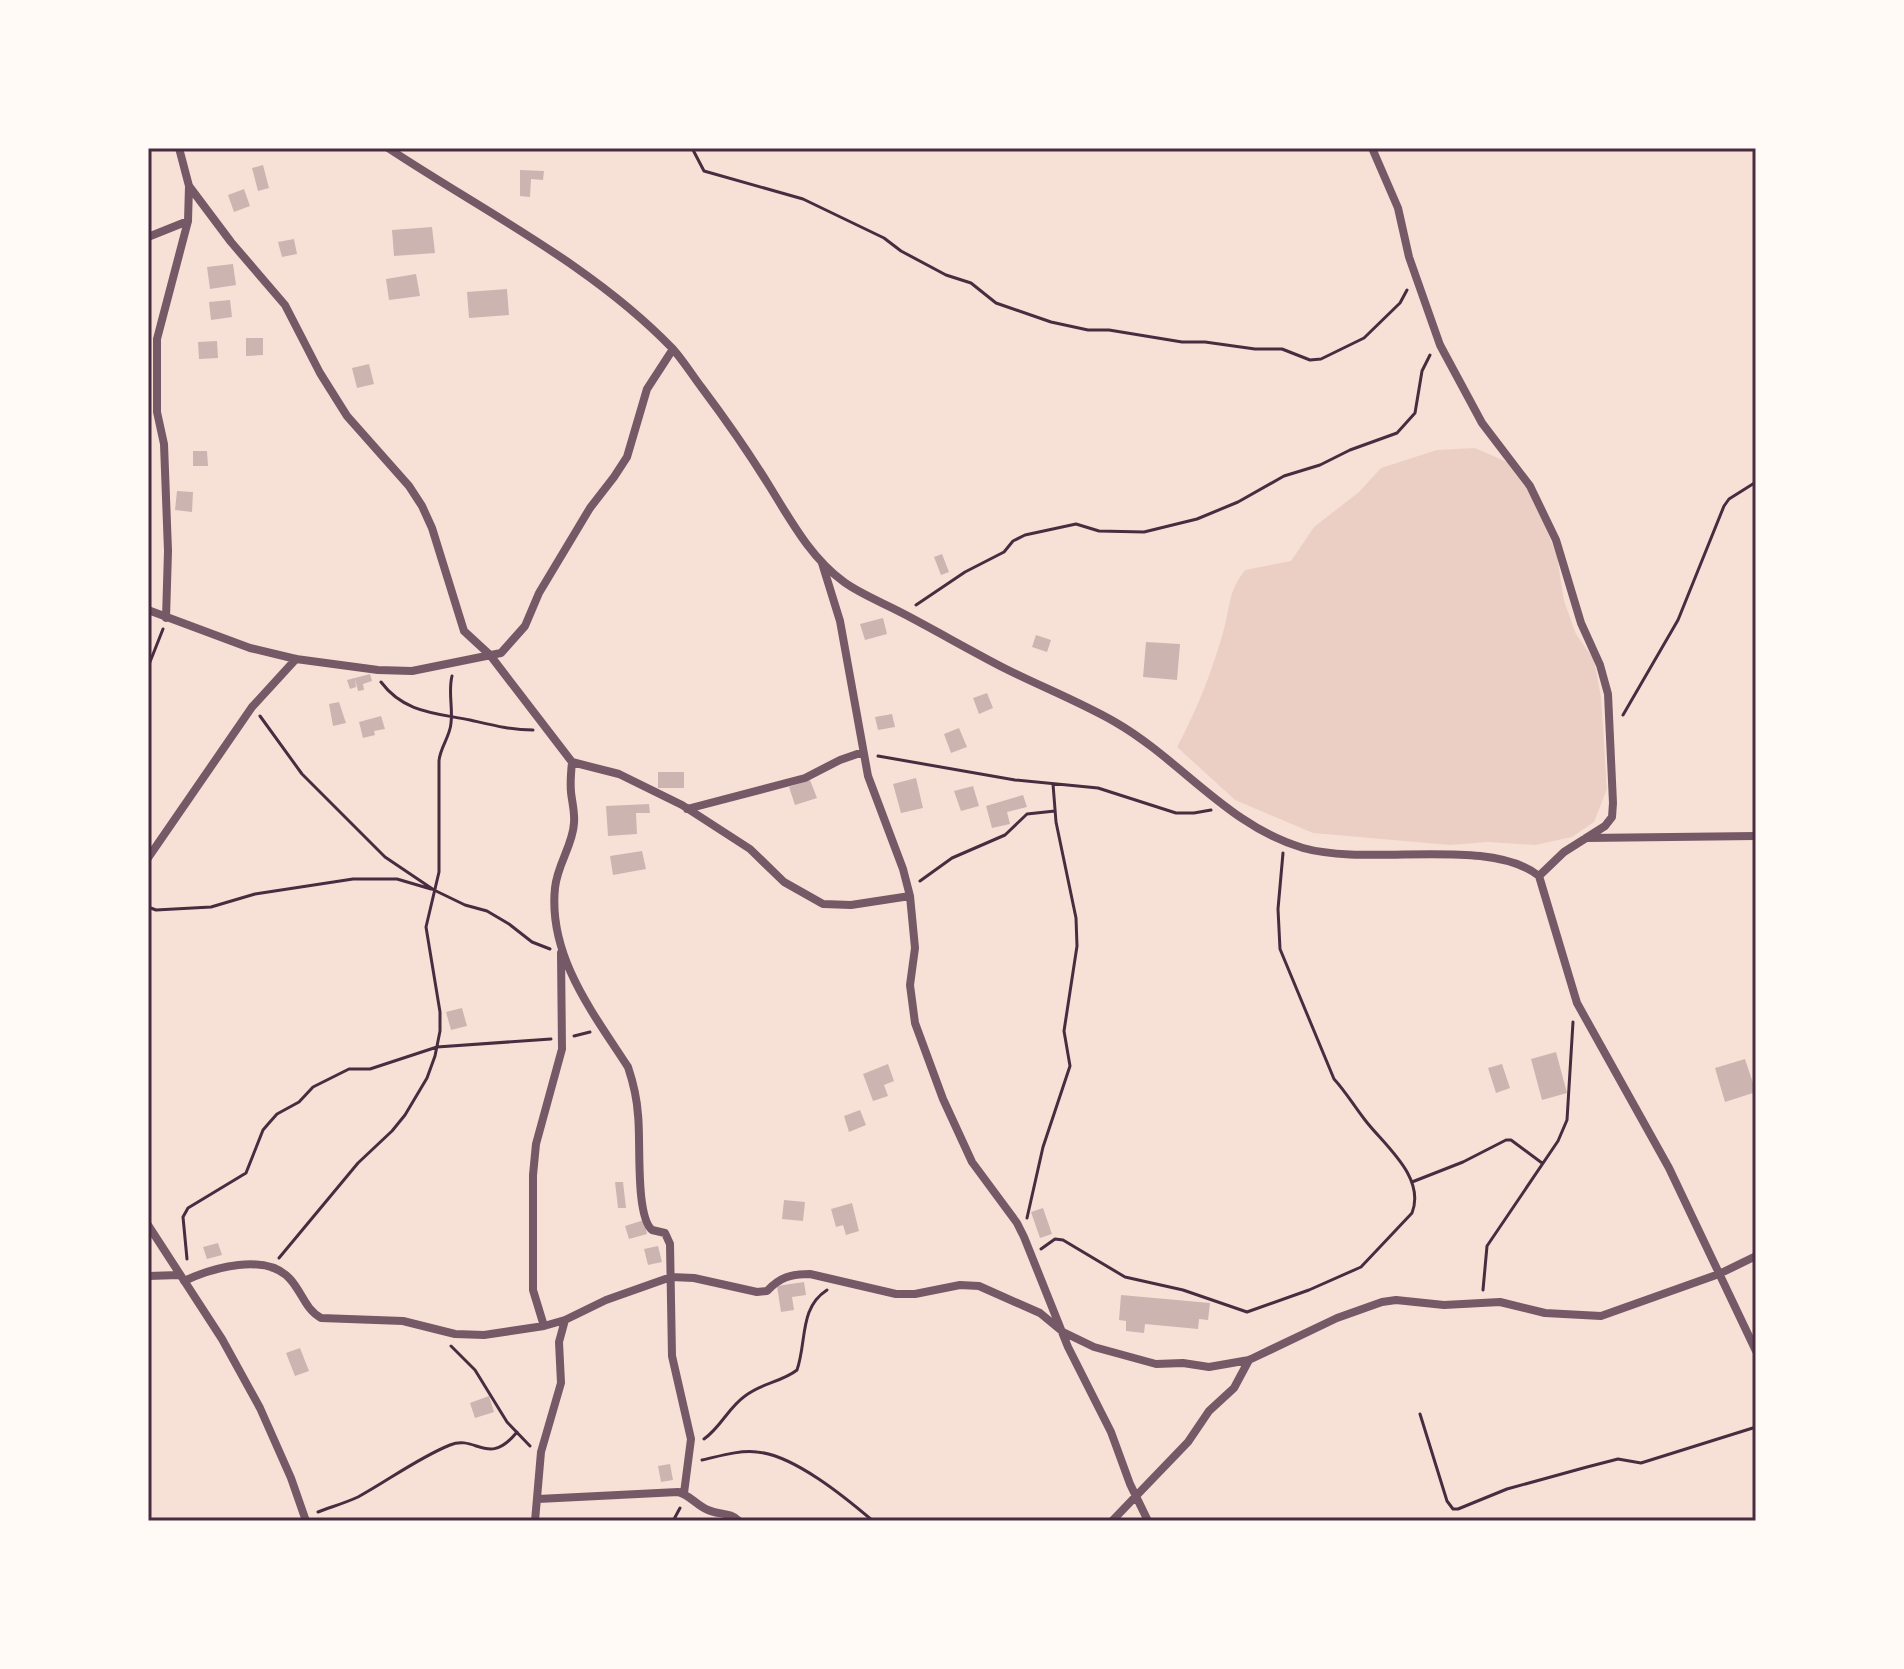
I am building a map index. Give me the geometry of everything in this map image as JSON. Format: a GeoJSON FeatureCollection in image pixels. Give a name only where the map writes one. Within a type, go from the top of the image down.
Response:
{"type":"FeatureCollection","features":[{"type":"Feature","properties":{"kind":"street"},"geometry":{"type":"LineString","coordinates":[[166,618],[168,551],[164,444],[157,412],[157,339],[188,221],[189,186],[179,148]]}},
{"type":"Feature","properties":{"kind":"street"},"geometry":{"type":"LineString","coordinates":[[388,148],[565,260],[616,298],[673,349],[737,435],[797,531],[821,562],[845,583],[1004,668],[1115,722],[1154,748],[1222,805],[1267,833],[1325,852],[1499,857],[1531,869],[1539,876],[1577,1003],[1669,1168],[1756,1351]]}},
{"type":"Feature","properties":{"kind":"street"},"geometry":{"type":"LineString","coordinates":[[1372,148],[1398,208],[1415,276],[1440,345],[1482,423],[1535,496],[1556,540],[1581,623],[1600,665],[1608,694],[1612,817],[1605,826],[1564,852],[1539,876]]}},
{"type":"Feature","properties":{"kind":"street"},"geometry":{"type":"LineString","coordinates":[[189,186],[231,242],[285,305],[320,373],[347,416],[409,486],[432,528],[462,626],[490,655],[572,762],[628,777],[687,809],[750,849],[784,882],[823,904],[851,905],[909,891]]}},
{"type":"Feature","properties":{"kind":"street"},"geometry":{"type":"LineString","coordinates":[[148,237],[188,221]]}},
{"type":"Feature","properties":{"kind":"street"},"geometry":{"type":"LineString","coordinates":[[148,610],[250,648],[296,659],[378,670],[412,671],[501,653],[525,626],[539,593],[590,508],[627,457],[647,389],[673,349]]}},
{"type":"Feature","properties":{"kind":"street"},"geometry":{"type":"LineString","coordinates":[[821,562],[840,621],[863,752],[878,805],[909,891],[915,948],[911,1004],[926,1056],[972,1162],[1024,1237],[1076,1365],[1111,1432],[1148,1521]]}},
{"type":"Feature","properties":{"kind":"street"},"geometry":{"type":"LineString","coordinates":[[148,858],[252,707],[296,659]]}},
{"type":"Feature","properties":{"kind":"street"},"geometry":{"type":"LineString","coordinates":[[687,809],[805,778],[863,752]]}},
{"type":"Feature","properties":{"kind":"street"},"geometry":{"type":"LineString","coordinates":[[544,1326],[533,1290],[533,1175],[536,1144],[563,1039],[561,951],[555,887],[574,826],[570,789],[572,762]]}},
{"type":"Feature","properties":{"kind":"street"},"geometry":{"type":"LineString","coordinates":[[1585,838],[1756,836]]}},
{"type":"Feature","properties":{"kind":"street"},"geometry":{"type":"LineString","coordinates":[[561,951],[602,1028],[628,1067],[633,1081],[645,1221],[650,1229],[663,1231],[668,1238],[672,1356],[690,1430],[691,1448],[684,1493]]}},
{"type":"Feature","properties":{"kind":"street"},"geometry":{"type":"LineString","coordinates":[[148,1225],[215,1328],[260,1408],[291,1478],[305,1519]]}},
{"type":"Feature","properties":{"kind":"street"},"geometry":{"type":"LineString","coordinates":[[148,1276],[184,1279],[241,1265],[272,1268],[283,1272],[292,1281],[310,1310],[321,1318],[403,1321],[439,1331],[484,1335],[565,1320],[606,1300],[671,1277],[694,1278],[757,1292],[767,1291],[778,1279],[796,1274],[896,1294],[915,1294],[960,1285],[979,1286],[1040,1313],[1063,1332],[1094,1347],[1161,1365],[1223,1366],[1249,1360],[1337,1318],[1382,1302],[1396,1300],[1444,1305],[1509,1303],[1552,1314],[1601,1316],[1719,1274],[1756,1256]]}},
{"type":"Feature","properties":{"kind":"street"},"geometry":{"type":"LineString","coordinates":[[535,1521],[539,1464],[559,1392],[559,1342],[565,1320]]}},
{"type":"Feature","properties":{"kind":"street"},"geometry":{"type":"LineString","coordinates":[[1112,1521],[1188,1442],[1209,1411],[1234,1388],[1249,1360]]}},
{"type":"Feature","properties":{"kind":"street"},"geometry":{"type":"LineString","coordinates":[[538,1499],[640,1492],[684,1493],[706,1509],[734,1515],[739,1521]]}},
{"type":"Feature","properties":{"kind":"path"},"geometry":{"type":"LineString","coordinates":[[692,148],[704,171],[803,199],[884,238],[901,251],[946,275],[971,283],[996,303],[1051,322],[1088,330],[1225,346],[1282,349],[1310,360],[1321,359],[1364,338],[1400,303],[1415,276]]}},
{"type":"Feature","properties":{"kind":"path"},"geometry":{"type":"LineString","coordinates":[[903,613],[965,572],[1004,552],[1013,541],[1025,535],[1076,524],[1099,531],[1144,532],[1197,519],[1238,502],[1284,476],[1320,465],[1397,433],[1415,413],[1422,371],[1440,345]]}},
{"type":"Feature","properties":{"kind":"path"},"geometry":{"type":"LineString","coordinates":[[1623,715],[1678,620],[1724,506],[1729,499],[1756,482]]}},
{"type":"Feature","properties":{"kind":"path"},"geometry":{"type":"LineString","coordinates":[[148,667],[159,645],[166,618]]}},
{"type":"Feature","properties":{"kind":"path"},"geometry":{"type":"LineString","coordinates":[[272,1268],[358,1163],[405,1115],[427,1078],[437,1047],[440,1012],[426,927],[439,872],[439,761],[441,747],[451,727],[449,687],[455,661]]}},
{"type":"Feature","properties":{"kind":"path"},"geometry":{"type":"LineString","coordinates":[[378,670],[383,686],[412,709],[510,730],[548,731]]}},
{"type":"Feature","properties":{"kind":"path"},"geometry":{"type":"LineString","coordinates":[[252,707],[302,774],[385,857],[434,890],[465,905],[487,911],[538,945],[561,951]]}},
{"type":"Feature","properties":{"kind":"path"},"geometry":{"type":"LineString","coordinates":[[863,752],[901,761],[1098,788],[1176,813],[1194,813],[1222,805]]}},
{"type":"Feature","properties":{"kind":"path"},"geometry":{"type":"LineString","coordinates":[[1024,1237],[1043,1147],[1070,1066],[1064,1031],[1078,932],[1055,811],[1053,784]]}},
{"type":"Feature","properties":{"kind":"path"},"geometry":{"type":"LineString","coordinates":[[909,891],[952,858],[1005,835],[1027,814],[1055,811]]}},
{"type":"Feature","properties":{"kind":"path"},"geometry":{"type":"LineString","coordinates":[[1034,1258],[1055,1239],[1063,1240],[1125,1277],[1253,1311],[1361,1267],[1412,1213],[1415,1201],[1410,1182],[1397,1157],[1363,1119],[1350,1096],[1334,1079],[1280,949],[1278,909],[1284,840]]}},
{"type":"Feature","properties":{"kind":"path"},"geometry":{"type":"LineString","coordinates":[[148,907],[156,910],[211,907],[255,894],[353,879],[397,879],[434,890]]}},
{"type":"Feature","properties":{"kind":"path"},"geometry":{"type":"LineString","coordinates":[[1482,1302],[1487,1246],[1558,1141],[1567,1120],[1572,1023],[1577,1003]]}},
{"type":"Feature","properties":{"kind":"path"},"geometry":{"type":"LineString","coordinates":[[184,1279],[183,1217],[188,1208],[246,1173],[263,1130],[277,1114],[299,1102],[313,1087],[332,1075],[349,1069],[370,1069],[437,1047],[563,1039],[602,1028]]}},
{"type":"Feature","properties":{"kind":"path"},"geometry":{"type":"LineString","coordinates":[[1410,1182],[1463,1162],[1506,1140],[1511,1140],[1542,1163]]}},
{"type":"Feature","properties":{"kind":"path"},"geometry":{"type":"LineString","coordinates":[[691,1448],[716,1430],[744,1396],[797,1370],[813,1302],[819,1295],[843,1282]]}},
{"type":"Feature","properties":{"kind":"path"},"geometry":{"type":"LineString","coordinates":[[439,1331],[475,1370],[507,1422],[530,1447],[539,1464]]}},
{"type":"Feature","properties":{"kind":"path"},"geometry":{"type":"LineString","coordinates":[[1420,1414],[1447,1501],[1453,1509],[1507,1489],[1587,1467],[1618,1459],[1641,1463],[1756,1427]]}},
{"type":"Feature","properties":{"kind":"path"},"geometry":{"type":"LineString","coordinates":[[305,1519],[361,1495],[451,1444],[465,1442],[483,1449],[501,1447],[517,1432]]}},
{"type":"Feature","properties":{"kind":"path"},"geometry":{"type":"LineString","coordinates":[[689,1462],[760,1452],[823,1482],[873,1521]]}},
{"type":"Feature","properties":{"kind":"shaded area"},"geometry":{"type":"Polygon","coordinates":[[[1475,448],[1507,462],[1527,489],[1557,556],[1564,601],[1576,634],[1594,660],[1601,697],[1607,789],[1594,822],[1572,837],[1535,845],[1488,842],[1450,845],[1313,833],[1235,800],[1177,747],[1210,674],[1231,598],[1245,570],[1291,561],[1314,527],[1359,492],[1381,468],[1437,450],[1475,448]]]}},
{"type":"Feature","properties":{"kind":"building"},"geometry":{"type":"Polygon","coordinates":[[[263,165],[269,188],[258,191],[252,168],[263,165]]]}},
{"type":"Feature","properties":{"kind":"building"},"geometry":{"type":"Polygon","coordinates":[[[520,170],[544,171],[543,180],[531,179],[530,197],[520,196],[520,170]]]}},
{"type":"Feature","properties":{"kind":"building"},"geometry":{"type":"Polygon","coordinates":[[[244,189],[250,206],[234,212],[228,195],[244,189]]]}},
{"type":"Feature","properties":{"kind":"building"},"geometry":{"type":"Polygon","coordinates":[[[432,227],[435,253],[394,256],[392,230],[432,227]]]}},
{"type":"Feature","properties":{"kind":"building"},"geometry":{"type":"Polygon","coordinates":[[[294,239],[297,254],[282,257],[278,242],[294,239]]]}},
{"type":"Feature","properties":{"kind":"building"},"geometry":{"type":"Polygon","coordinates":[[[233,264],[236,285],[210,289],[207,267],[233,264]]]}},
{"type":"Feature","properties":{"kind":"building"},"geometry":{"type":"Polygon","coordinates":[[[416,274],[420,296],[389,300],[386,279],[416,274]]]}},
{"type":"Feature","properties":{"kind":"building"},"geometry":{"type":"Polygon","coordinates":[[[507,289],[509,315],[469,318],[467,292],[507,289]]]}},
{"type":"Feature","properties":{"kind":"building"},"geometry":{"type":"Polygon","coordinates":[[[230,300],[232,317],[211,320],[209,302],[230,300]]]}},
{"type":"Feature","properties":{"kind":"building"},"geometry":{"type":"Polygon","coordinates":[[[246,338],[263,338],[263,355],[246,356],[246,338]]]}},
{"type":"Feature","properties":{"kind":"building"},"geometry":{"type":"Polygon","coordinates":[[[217,341],[218,358],[199,359],[198,342],[217,341]]]}},
{"type":"Feature","properties":{"kind":"building"},"geometry":{"type":"Polygon","coordinates":[[[369,364],[374,384],[357,388],[352,368],[369,364]]]}},
{"type":"Feature","properties":{"kind":"building"},"geometry":{"type":"Polygon","coordinates":[[[193,451],[207,451],[208,466],[193,466],[193,451]]]}},
{"type":"Feature","properties":{"kind":"building"},"geometry":{"type":"Polygon","coordinates":[[[177,491],[193,492],[192,512],[175,510],[177,491]]]}},
{"type":"Feature","properties":{"kind":"building"},"geometry":{"type":"Polygon","coordinates":[[[942,554],[949,572],[941,575],[934,557],[942,554]]]}},
{"type":"Feature","properties":{"kind":"building"},"geometry":{"type":"Polygon","coordinates":[[[883,618],[887,634],[865,640],[860,624],[883,618]]]}},
{"type":"Feature","properties":{"kind":"building"},"geometry":{"type":"Polygon","coordinates":[[[1036,635],[1051,640],[1047,652],[1032,647],[1036,635]]]}},
{"type":"Feature","properties":{"kind":"building"},"geometry":{"type":"Polygon","coordinates":[[[1146,642],[1180,644],[1177,680],[1143,677],[1146,642]]]}},
{"type":"Feature","properties":{"kind":"building"},"geometry":{"type":"Polygon","coordinates":[[[370,674],[372,681],[363,684],[364,690],[358,691],[355,679],[356,687],[350,689],[347,680],[370,674]]]}},
{"type":"Feature","properties":{"kind":"building"},"geometry":{"type":"Polygon","coordinates":[[[987,693],[993,708],[979,714],[973,698],[987,693]]]}},
{"type":"Feature","properties":{"kind":"building"},"geometry":{"type":"Polygon","coordinates":[[[339,702],[346,723],[333,726],[329,704],[339,702]]]}},
{"type":"Feature","properties":{"kind":"building"},"geometry":{"type":"Polygon","coordinates":[[[892,714],[895,727],[878,730],[875,717],[892,714]]]}},
{"type":"Feature","properties":{"kind":"building"},"geometry":{"type":"Polygon","coordinates":[[[381,716],[385,729],[363,738],[359,722],[381,716]]]}},
{"type":"Feature","properties":{"kind":"building"},"geometry":{"type":"Polygon","coordinates":[[[959,728],[967,747],[951,753],[944,734],[959,728]]]}},
{"type":"Feature","properties":{"kind":"building"},"geometry":{"type":"Polygon","coordinates":[[[658,772],[684,772],[684,788],[658,788],[658,772]]]}},
{"type":"Feature","properties":{"kind":"building"},"geometry":{"type":"Polygon","coordinates":[[[916,778],[923,808],[901,813],[893,784],[916,778]]]}},
{"type":"Feature","properties":{"kind":"building"},"geometry":{"type":"Polygon","coordinates":[[[810,780],[817,798],[795,805],[789,787],[810,780]]]}},
{"type":"Feature","properties":{"kind":"building"},"geometry":{"type":"Polygon","coordinates":[[[973,786],[979,806],[961,811],[954,791],[973,786]]]}},
{"type":"Feature","properties":{"kind":"building"},"geometry":{"type":"Polygon","coordinates":[[[1023,795],[1027,807],[1007,812],[1010,824],[992,828],[986,806],[1023,795]]]}},
{"type":"Feature","properties":{"kind":"building"},"geometry":{"type":"Polygon","coordinates":[[[649,804],[650,813],[636,813],[637,834],[608,836],[606,806],[649,804]]]}},
{"type":"Feature","properties":{"kind":"building"},"geometry":{"type":"Polygon","coordinates":[[[642,851],[646,869],[613,875],[610,856],[642,851]]]}},
{"type":"Feature","properties":{"kind":"building"},"geometry":{"type":"Polygon","coordinates":[[[462,1008],[467,1026],[451,1030],[446,1012],[462,1008]]]}},
{"type":"Feature","properties":{"kind":"building"},"geometry":{"type":"Polygon","coordinates":[[[1556,1052],[1567,1093],[1542,1100],[1531,1059],[1556,1052]]]}},
{"type":"Feature","properties":{"kind":"building"},"geometry":{"type":"Polygon","coordinates":[[[1745,1059],[1756,1092],[1725,1102],[1715,1068],[1745,1059]]]}},
{"type":"Feature","properties":{"kind":"building"},"geometry":{"type":"Polygon","coordinates":[[[888,1064],[894,1081],[884,1085],[888,1096],[873,1101],[863,1074],[888,1064]]]}},
{"type":"Feature","properties":{"kind":"building"},"geometry":{"type":"Polygon","coordinates":[[[1502,1064],[1510,1088],[1496,1093],[1488,1068],[1502,1064]]]}},
{"type":"Feature","properties":{"kind":"building"},"geometry":{"type":"Polygon","coordinates":[[[860,1110],[866,1125],[849,1132],[844,1116],[860,1110]]]}},
{"type":"Feature","properties":{"kind":"building"},"geometry":{"type":"Polygon","coordinates":[[[615,1182],[623,1182],[626,1208],[618,1208],[615,1182]]]}},
{"type":"Feature","properties":{"kind":"building"},"geometry":{"type":"Polygon","coordinates":[[[784,1200],[805,1202],[803,1221],[782,1219],[784,1200]]]}},
{"type":"Feature","properties":{"kind":"building"},"geometry":{"type":"Polygon","coordinates":[[[852,1203],[859,1231],[846,1235],[843,1225],[836,1227],[831,1209],[852,1203]]]}},
{"type":"Feature","properties":{"kind":"building"},"geometry":{"type":"Polygon","coordinates":[[[1043,1208],[1052,1234],[1040,1238],[1031,1212],[1043,1208]]]}},
{"type":"Feature","properties":{"kind":"building"},"geometry":{"type":"Polygon","coordinates":[[[644,1220],[647,1234],[629,1239],[625,1226],[644,1220]]]}},
{"type":"Feature","properties":{"kind":"building"},"geometry":{"type":"Polygon","coordinates":[[[218,1243],[222,1255],[207,1259],[203,1247],[218,1243]]]}},
{"type":"Feature","properties":{"kind":"building"},"geometry":{"type":"Polygon","coordinates":[[[658,1246],[662,1262],[648,1265],[644,1249],[658,1246]]]}},
{"type":"Feature","properties":{"kind":"building"},"geometry":{"type":"Polygon","coordinates":[[[804,1282],[806,1295],[792,1297],[794,1310],[781,1312],[777,1286],[804,1282]]]}},
{"type":"Feature","properties":{"kind":"building"},"geometry":{"type":"Polygon","coordinates":[[[1121,1295],[1210,1303],[1208,1320],[1199,1319],[1198,1329],[1145,1324],[1144,1333],[1126,1331],[1126,1321],[1119,1320],[1121,1295]]]}},
{"type":"Feature","properties":{"kind":"building"},"geometry":{"type":"Polygon","coordinates":[[[300,1348],[309,1371],[295,1376],[286,1353],[300,1348]]]}},
{"type":"Feature","properties":{"kind":"building"},"geometry":{"type":"Polygon","coordinates":[[[489,1396],[494,1412],[475,1418],[470,1403],[489,1396]]]}},
{"type":"Feature","properties":{"kind":"building"},"geometry":{"type":"Polygon","coordinates":[[[670,1464],[673,1480],[661,1482],[658,1466],[670,1464]]]}}]}
